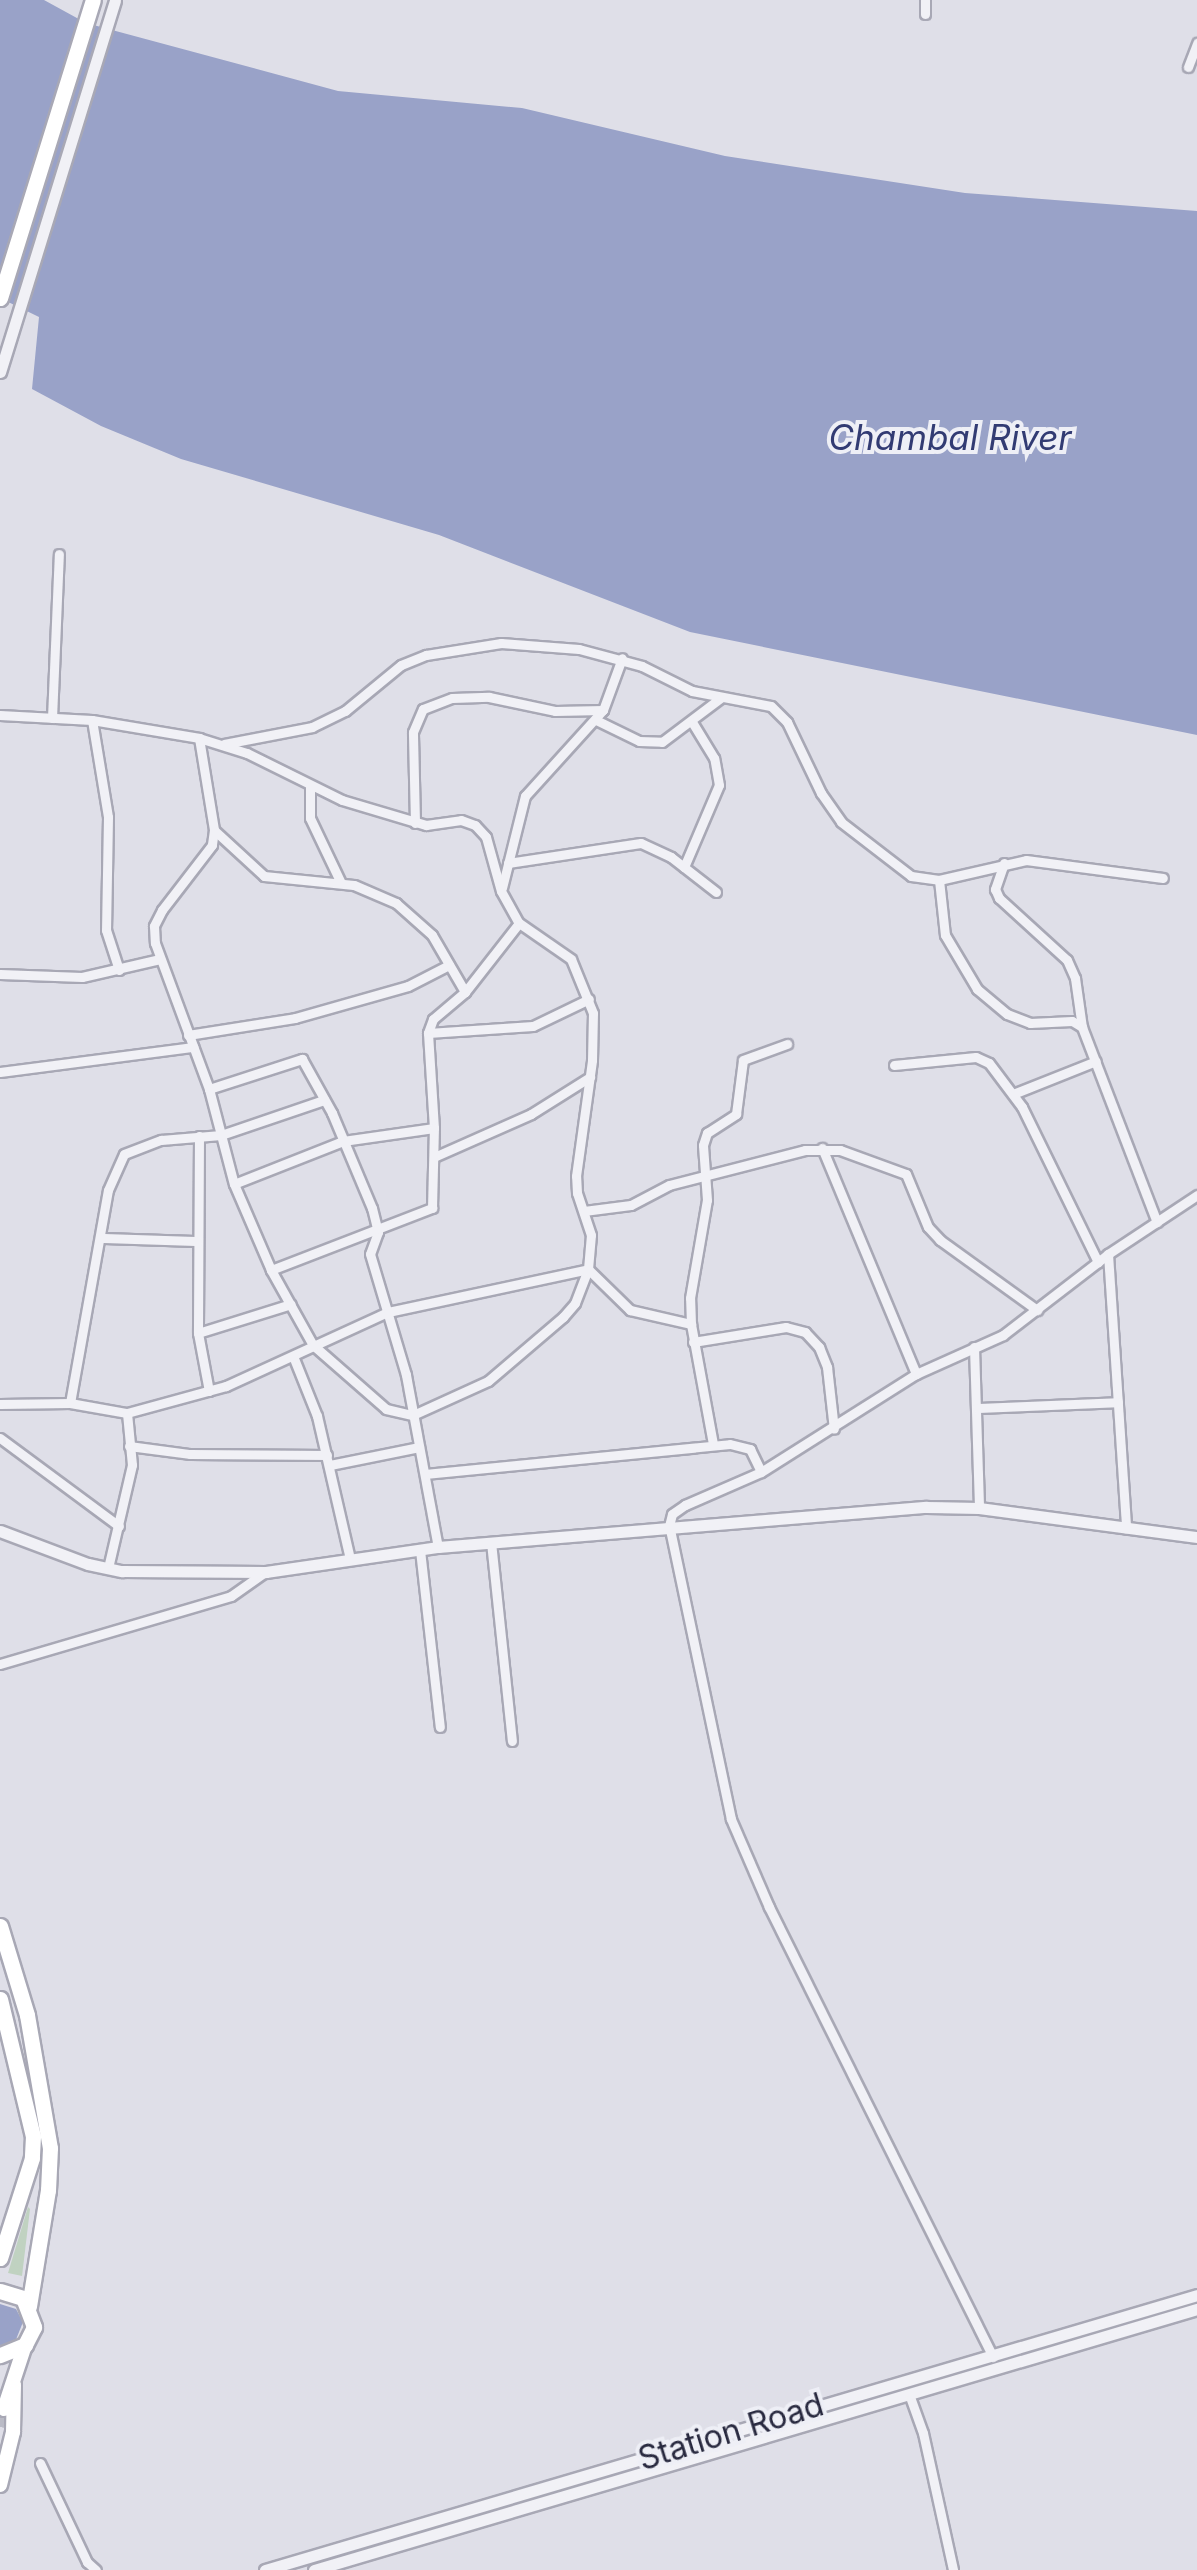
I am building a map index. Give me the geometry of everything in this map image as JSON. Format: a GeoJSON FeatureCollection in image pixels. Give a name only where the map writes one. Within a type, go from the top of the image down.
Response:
{"type":"FeatureCollection","features":[{"type":"Feature","properties":{"kind":"main road"},"geometry":{"type":"LineString","coordinates":[[0,298],[93,0]]}},
{"type":"Feature","properties":{"kind":"main road"},"geometry":{"type":"LineString","coordinates":[[0,1926],[27,2015],[42,2083],[49,2172],[30,2306],[34,2327],[4,2409]]}},
{"type":"Feature","properties":{"kind":"main road"},"geometry":{"type":"LineString","coordinates":[[0,1999],[33,2136],[29,2168],[0,2258]]}},
{"type":"Feature","properties":{"kind":"main road"},"geometry":{"type":"LineString","coordinates":[[29,2168],[49,2172]]}},
{"type":"Feature","properties":{"kind":"main road"},"geometry":{"type":"LineString","coordinates":[[0,2291],[14,2293],[30,2306]]}},
{"type":"Feature","properties":{"kind":"main road"},"geometry":{"type":"LineString","coordinates":[[0,2355],[25,2346]]}},
{"type":"Feature","properties":{"kind":"main road"},"geometry":{"type":"LineString","coordinates":[[0,2485],[13,2432],[14,2385]]}},
{"type":"Feature","properties":{"kind":"street"},"geometry":{"type":"LineString","coordinates":[[925,0],[925,14]]}},
{"type":"Feature","properties":{"kind":"street"},"geometry":{"type":"LineString","coordinates":[[0,372],[113,6]]}},
{"type":"Feature","properties":{"kind":"street"},"geometry":{"type":"LineString","coordinates":[[1188,67],[1197,43]]}},
{"type":"Feature","properties":{"kind":"street"},"geometry":{"type":"LineString","coordinates":[[52,718],[59,554]]}},
{"type":"Feature","properties":{"kind":"street"},"geometry":{"type":"LineString","coordinates":[[224,744],[289,735],[312,727],[345,710],[401,665],[444,650],[527,642],[622,658],[692,690],[771,706],[788,722],[820,792],[840,822],[911,876],[940,880],[1004,862],[1049,861],[1163,878]]}},
{"type":"Feature","properties":{"kind":"street"},"geometry":{"type":"LineString","coordinates":[[501,891],[526,796],[603,710],[622,658]]}},
{"type":"Feature","properties":{"kind":"street"},"geometry":{"type":"LineString","coordinates":[[415,823],[413,732],[423,709],[452,698],[489,697],[555,711],[603,710]]}},
{"type":"Feature","properties":{"kind":"street"},"geometry":{"type":"LineString","coordinates":[[596,720],[652,743],[673,737],[722,697]]}},
{"type":"Feature","properties":{"kind":"street"},"geometry":{"type":"LineString","coordinates":[[0,715],[92,720],[199,738],[224,744],[310,787],[415,823],[460,820],[475,824],[486,837],[501,891],[519,923],[572,959],[589,1000],[590,1077],[576,1176],[591,1235],[588,1269],[575,1303],[563,1318],[503,1368],[442,1405],[413,1414],[375,1403],[313,1345],[270,1270],[234,1184],[208,1089],[160,959],[154,926],[171,895],[206,857],[214,830],[199,738]]}},
{"type":"Feature","properties":{"kind":"street"},"geometry":{"type":"LineString","coordinates":[[92,720],[108,817],[106,930],[119,970]]}},
{"type":"Feature","properties":{"kind":"street"},"geometry":{"type":"LineString","coordinates":[[684,867],[719,785],[714,758],[692,722]]}},
{"type":"Feature","properties":{"kind":"street"},"geometry":{"type":"LineString","coordinates":[[310,787],[310,818],[341,883]]}},
{"type":"Feature","properties":{"kind":"street"},"geometry":{"type":"LineString","coordinates":[[214,830],[264,876],[341,883],[407,912],[432,935],[465,992]]}},
{"type":"Feature","properties":{"kind":"street"},"geometry":{"type":"LineString","coordinates":[[508,863],[641,843],[684,867],[716,892]]}},
{"type":"Feature","properties":{"kind":"street"},"geometry":{"type":"LineString","coordinates":[[1004,862],[995,889],[999,898],[1067,960],[1082,1027],[1157,1222]]}},
{"type":"Feature","properties":{"kind":"street"},"geometry":{"type":"LineString","coordinates":[[940,880],[945,935],[977,989],[1007,1014],[1030,1023],[1072,1021],[1082,1027]]}},
{"type":"Feature","properties":{"kind":"street"},"geometry":{"type":"LineString","coordinates":[[270,1270],[378,1232],[432,1208],[434,1128],[428,1032],[438,1011],[465,992],[519,923]]}},
{"type":"Feature","properties":{"kind":"street"},"geometry":{"type":"LineString","coordinates":[[0,974],[82,977],[160,959]]}},
{"type":"Feature","properties":{"kind":"street"},"geometry":{"type":"LineString","coordinates":[[188,1035],[295,1018],[408,986],[450,966]]}},
{"type":"Feature","properties":{"kind":"street"},"geometry":{"type":"LineString","coordinates":[[428,1032],[533,1026],[589,1000]]}},
{"type":"Feature","properties":{"kind":"street"},"geometry":{"type":"LineString","coordinates":[[713,1444],[691,1324],[707,1177],[702,1145],[707,1132],[736,1114],[743,1060],[786,1044]]}},
{"type":"Feature","properties":{"kind":"street"},"geometry":{"type":"LineString","coordinates":[[0,1072],[193,1047]]}},
{"type":"Feature","properties":{"kind":"street"},"geometry":{"type":"LineString","coordinates":[[894,1065],[976,1057],[989,1062],[1013,1094],[1098,1262]]}},
{"type":"Feature","properties":{"kind":"street"},"geometry":{"type":"LineString","coordinates":[[208,1089],[302,1059],[324,1100],[372,1208],[378,1232],[370,1254],[413,1414],[438,1547]]}},
{"type":"Feature","properties":{"kind":"street"},"geometry":{"type":"LineString","coordinates":[[1013,1094],[1096,1061]]}},
{"type":"Feature","properties":{"kind":"street"},"geometry":{"type":"LineString","coordinates":[[434,1157],[531,1114],[590,1077]]}},
{"type":"Feature","properties":{"kind":"street"},"geometry":{"type":"LineString","coordinates":[[70,1403],[108,1190],[124,1154],[142,1144],[221,1135],[324,1100]]}},
{"type":"Feature","properties":{"kind":"street"},"geometry":{"type":"LineString","coordinates":[[234,1184],[342,1141],[434,1128]]}},
{"type":"Feature","properties":{"kind":"street"},"geometry":{"type":"LineString","coordinates":[[198,1136],[198,1333],[209,1390]]}},
{"type":"Feature","properties":{"kind":"street"},"geometry":{"type":"LineString","coordinates":[[584,1211],[631,1205],[669,1185],[822,1148],[882,1163],[906,1174],[928,1226],[940,1240],[1037,1310]]}},
{"type":"Feature","properties":{"kind":"street"},"geometry":{"type":"LineString","coordinates":[[822,1148],[916,1374]]}},
{"type":"Feature","properties":{"kind":"street"},"geometry":{"type":"LineString","coordinates":[[993,2356],[769,1907],[731,1818],[669,1526],[672,1514],[684,1505],[761,1472],[916,1374],[1003,1335],[1108,1254],[1197,1195]]}},
{"type":"Feature","properties":{"kind":"street"},"geometry":{"type":"LineString","coordinates":[[101,1238],[198,1241]]}},
{"type":"Feature","properties":{"kind":"street"},"geometry":{"type":"LineString","coordinates":[[1108,1254],[1126,1528]]}},
{"type":"Feature","properties":{"kind":"street"},"geometry":{"type":"LineString","coordinates":[[588,1269],[630,1310],[691,1324]]}},
{"type":"Feature","properties":{"kind":"street"},"geometry":{"type":"LineString","coordinates":[[0,1404],[70,1403],[126,1413],[209,1390],[388,1312],[588,1269]]}},
{"type":"Feature","properties":{"kind":"street"},"geometry":{"type":"LineString","coordinates":[[198,1333],[291,1304]]}},
{"type":"Feature","properties":{"kind":"street"},"geometry":{"type":"LineString","coordinates":[[693,1342],[786,1327],[804,1332],[819,1347],[827,1367],[834,1429]]}},
{"type":"Feature","properties":{"kind":"street"},"geometry":{"type":"LineString","coordinates":[[974,1347],[978,1508]]}},
{"type":"Feature","properties":{"kind":"street"},"geometry":{"type":"LineString","coordinates":[[293,1356],[328,1460],[350,1559]]}},
{"type":"Feature","properties":{"kind":"street"},"geometry":{"type":"LineString","coordinates":[[977,1408],[1118,1402]]}},
{"type":"Feature","properties":{"kind":"street"},"geometry":{"type":"LineString","coordinates":[[108,1568],[132,1465],[126,1413]]}},
{"type":"Feature","properties":{"kind":"street"},"geometry":{"type":"LineString","coordinates":[[0,1438],[119,1526]]}},
{"type":"Feature","properties":{"kind":"street"},"geometry":{"type":"LineString","coordinates":[[425,1474],[713,1444],[750,1449],[761,1472]]}},
{"type":"Feature","properties":{"kind":"street"},"geometry":{"type":"LineString","coordinates":[[129,1446],[190,1454],[328,1460],[418,1447]]}},
{"type":"Feature","properties":{"kind":"street"},"geometry":{"type":"LineString","coordinates":[[0,1531],[108,1568],[266,1572],[438,1547],[860,1510],[978,1508],[1197,1537]]}},
{"type":"Feature","properties":{"kind":"street"},"geometry":{"type":"LineString","coordinates":[[490,1542],[512,1740]]}},
{"type":"Feature","properties":{"kind":"street"},"geometry":{"type":"LineString","coordinates":[[420,1550],[440,1727]]}},
{"type":"Feature","properties":{"kind":"street"},"geometry":{"type":"LineString","coordinates":[[0,1664],[231,1596],[266,1572]]}},
{"type":"Feature","properties":{"kind":"street","name":"Station Road"},"geometry":{"type":"LineString","coordinates":[[265,2570],[1197,2295]]}},
{"type":"Feature","properties":{"kind":"street","name":"Station Road"},"geometry":{"type":"LineString","coordinates":[[314,2570],[1197,2309]]}},
{"type":"Feature","properties":{"kind":"street"},"geometry":{"type":"LineString","coordinates":[[905,2379],[923,2433],[953,2570]]}},
{"type":"Feature","properties":{"kind":"street"},"geometry":{"type":"LineString","coordinates":[[40,2463],[81,2550],[96,2570]]}},
{"type":"Feature","properties":{"kind":"green space"},"geometry":{"type":"Polygon","coordinates":[[[30,2209],[22,2276],[8,2273],[30,2209]]]}},
{"type":"Feature","properties":{"kind":"water","name":"Chambal River"},"geometry":{"type":"Polygon","coordinates":[[[0,0],[44,0],[86,23],[338,91],[522,108],[725,156],[965,193],[1197,211],[1197,735],[690,632],[439,535],[181,459],[101,426],[32,389],[39,317],[0,298],[0,0]]]}},
{"type":"Feature","properties":{"kind":"water"},"geometry":{"type":"Polygon","coordinates":[[[0,2304],[16,2309],[23,2322],[15,2342],[0,2347],[0,2304]]]}},
{"type":"Feature","properties":{"kind":"tunnel"},"geometry":{"type":"LineString","coordinates":[[0,2427],[4,2409]]}}]}
